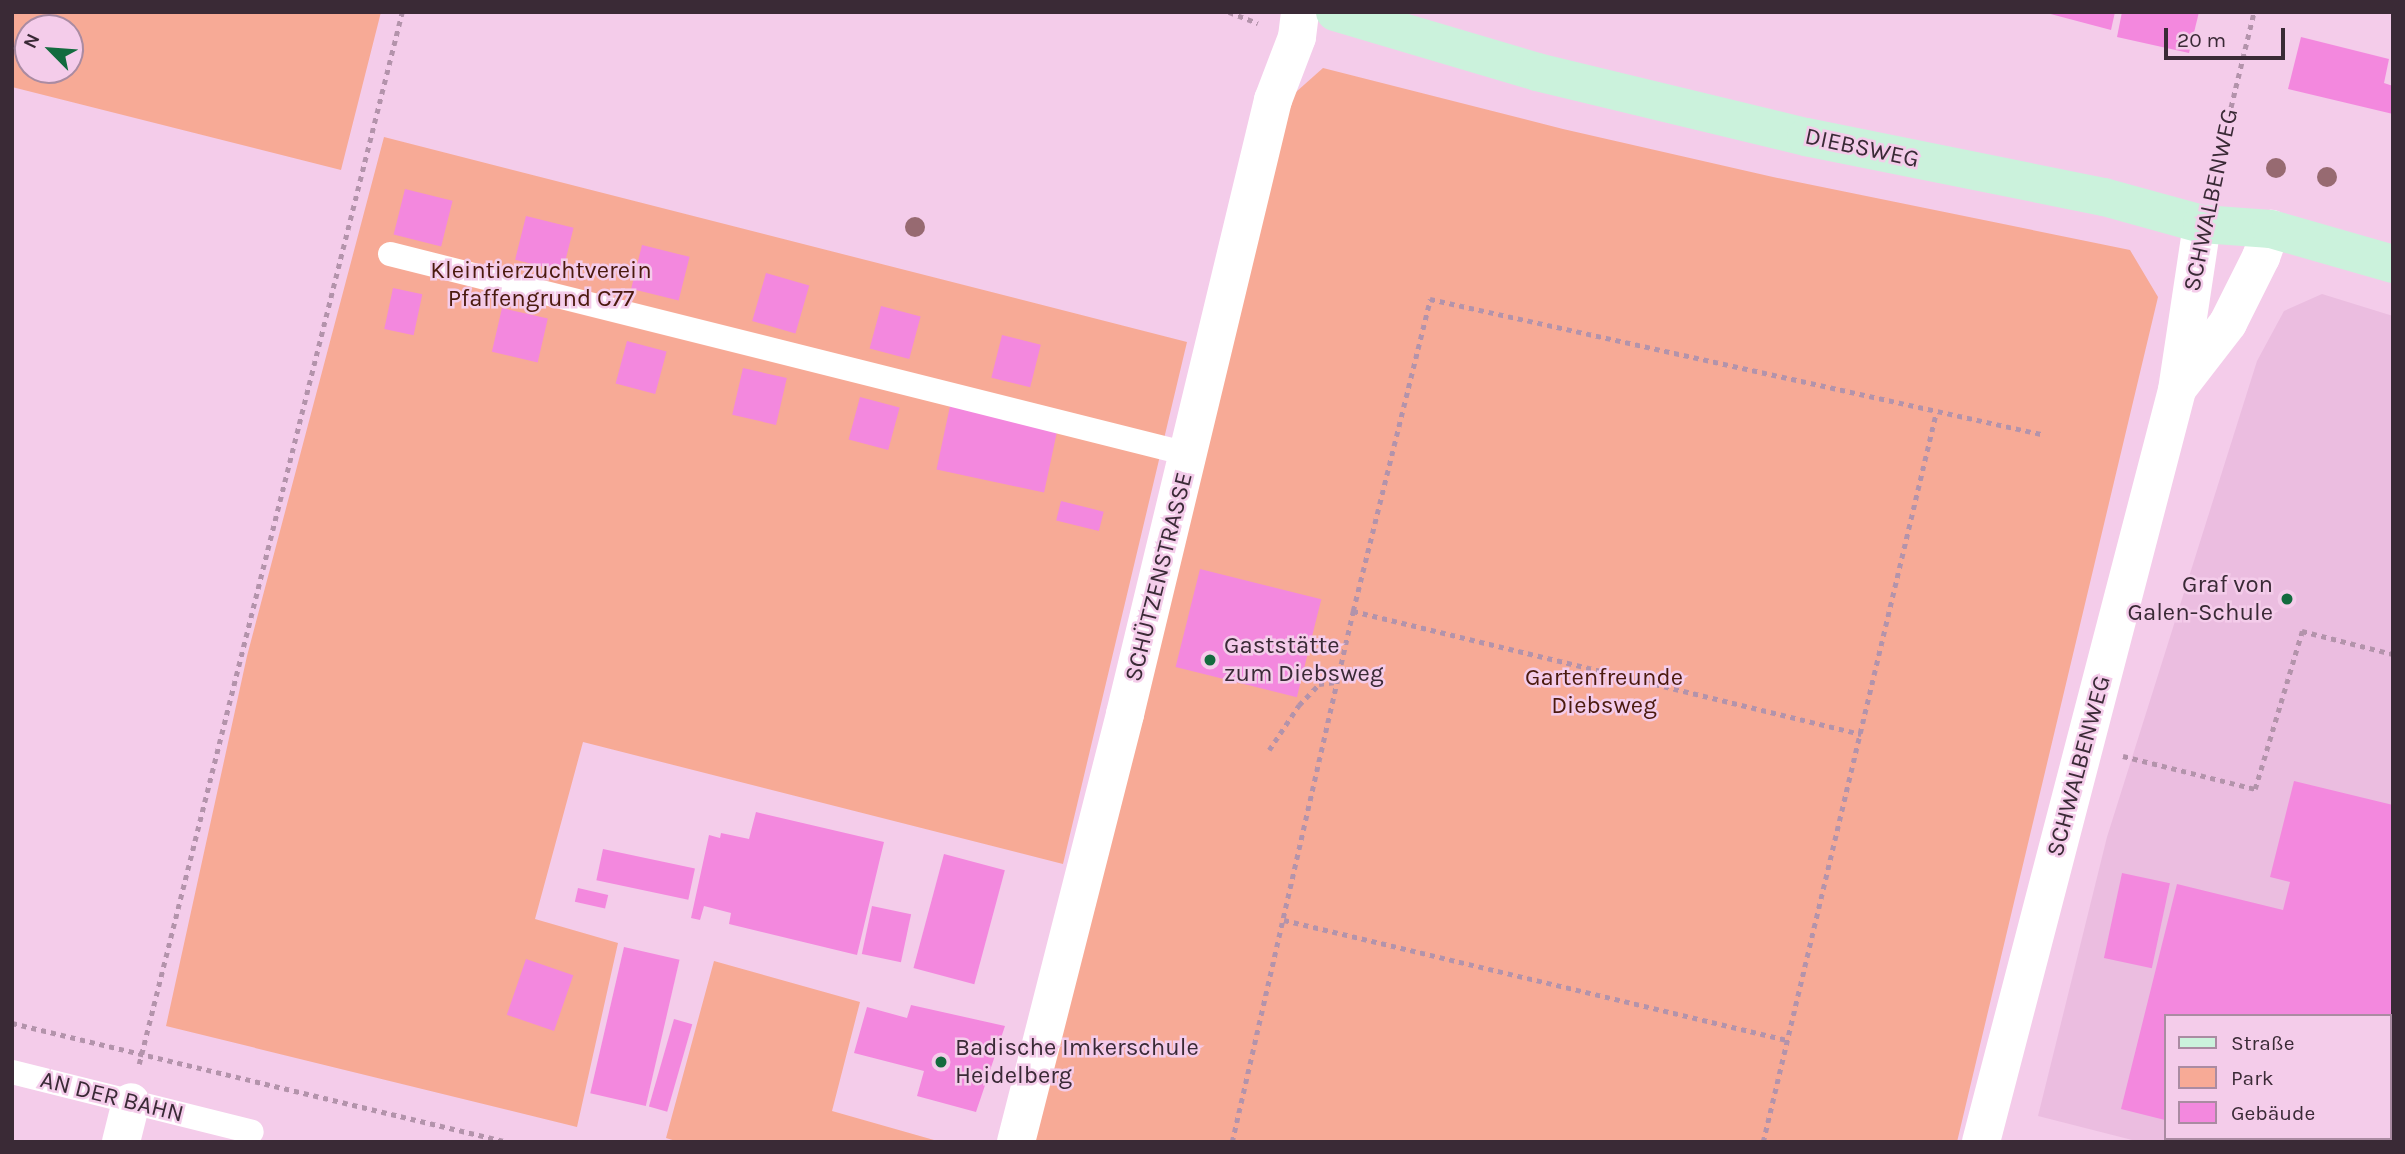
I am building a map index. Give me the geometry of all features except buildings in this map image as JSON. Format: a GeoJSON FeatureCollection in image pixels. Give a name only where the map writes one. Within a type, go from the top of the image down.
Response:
{"type":"FeatureCollection","features":[{"type":"Feature","properties":{"kind":"main road","name":"DIEBSWEG"},"geometry":{"type":"LineString","coordinates":[[1335,12],[1536,72],[1806,136],[2104,197],[2201,239],[2271,229],[2393,264]]}},
{"type":"Feature","properties":{"kind":"street","name":"SCHÜTZENSTRASSE"},"geometry":{"type":"LineString","coordinates":[[1016,1142],[1188,454],[1273,100],[1297,37],[1300,12]]}},
{"type":"Feature","properties":{"kind":"street","name":"SCHWALBENWEG"},"geometry":{"type":"LineString","coordinates":[[2177,390],[2228,323],[2261,257],[2271,229]]}},
{"type":"Feature","properties":{"kind":"street","name":"SCHWALBENWEG"},"geometry":{"type":"LineString","coordinates":[[1984,1141],[2177,390],[2193,272],[2201,239]]}},
{"type":"Feature","properties":{"kind":"street"},"geometry":{"type":"LineString","coordinates":[[121,1142],[131,1102]]}},
{"type":"Feature","properties":{"kind":"lane"},"geometry":{"type":"LineString","coordinates":[[390,254],[1188,454]]}},
{"type":"Feature","properties":{"kind":"lane","name":"AN DER BAHN"},"geometry":{"type":"LineString","coordinates":[[12,1072],[252,1132]]}},
{"type":"Feature","properties":{"kind":"path"},"geometry":{"type":"LineString","coordinates":[[141,1056],[402,12]]}},
{"type":"Feature","properties":{"kind":"path","name":"SCHWALBENWEG"},"geometry":{"type":"LineString","coordinates":[[2201,239],[2254,12]]}},
{"type":"Feature","properties":{"kind":"path"},"geometry":{"type":"LineString","coordinates":[[1232,1142],[1336,682],[1430,299],[2040,434]]}},
{"type":"Feature","properties":{"kind":"path"},"geometry":{"type":"LineString","coordinates":[[1763,1142],[1936,413]]}},
{"type":"Feature","properties":{"kind":"path"},"geometry":{"type":"LineString","coordinates":[[1353,611],[1861,734]]}},
{"type":"Feature","properties":{"kind":"path"},"geometry":{"type":"LineString","coordinates":[[2122,755],[2255,789],[2302,631],[2393,654]]}},
{"type":"Feature","properties":{"kind":"path"},"geometry":{"type":"LineString","coordinates":[[1269,750],[1299,705],[1319,684],[1336,682]]}},
{"type":"Feature","properties":{"kind":"path"},"geometry":{"type":"LineString","coordinates":[[1284,919],[1787,1040]]}},
{"type":"Feature","properties":{"kind":"path"},"geometry":{"type":"LineString","coordinates":[[12,1023],[509,1142]]}},
{"type":"Feature","properties":{"kind":"shaded area","name":"Graf von Galen-Schule"},"geometry":{"type":"Polygon","coordinates":[[[2322,294],[2393,316],[2393,1142],[2140,1142],[2038,1116],[2107,837],[2257,361],[2284,311],[2322,294]]]}},
{"type":"Feature","properties":{"kind":"green space"},"geometry":{"type":"Polygon","coordinates":[[[12,12],[381,12],[341,170],[12,87],[12,12]]]}},
{"type":"Feature","properties":{"kind":"green space","name":"Gartenfreunde Diebsweg"},"geometry":{"type":"Polygon","coordinates":[[[1323,68],[1563,129],[1773,177],[2130,250],[2158,297],[1957,1142],[1030,1142],[1287,100],[1323,68]]]}},
{"type":"Feature","properties":{"kind":"green space","name":"Kleintierzuchtverein Pfaffengrund C77"},"geometry":{"type":"Polygon","coordinates":[[[384,137],[1187,342],[1063,864],[583,742],[535,919],[618,943],[577,1127],[166,1026],[247,656],[384,137]]]}},
{"type":"Feature","properties":{"kind":"green space"},"geometry":{"type":"Polygon","coordinates":[[[714,961],[860,1002],[832,1111],[941,1142],[679,1142],[666,1138],[714,961]]]}},
{"type":"Feature","properties":{"kind":"place","name":"Graf von Galen-Schule"},"geometry":{"type":"Point","coordinates":[2287,599]}},
{"type":"Feature","properties":{"kind":"place","name":"Gaststätte zum Diebsweg"},"geometry":{"type":"Point","coordinates":[1210,660]}},
{"type":"Feature","properties":{"kind":"place","name":"Badische Imkerschule Heidelberg"},"geometry":{"type":"Point","coordinates":[941,1062]}}]}
